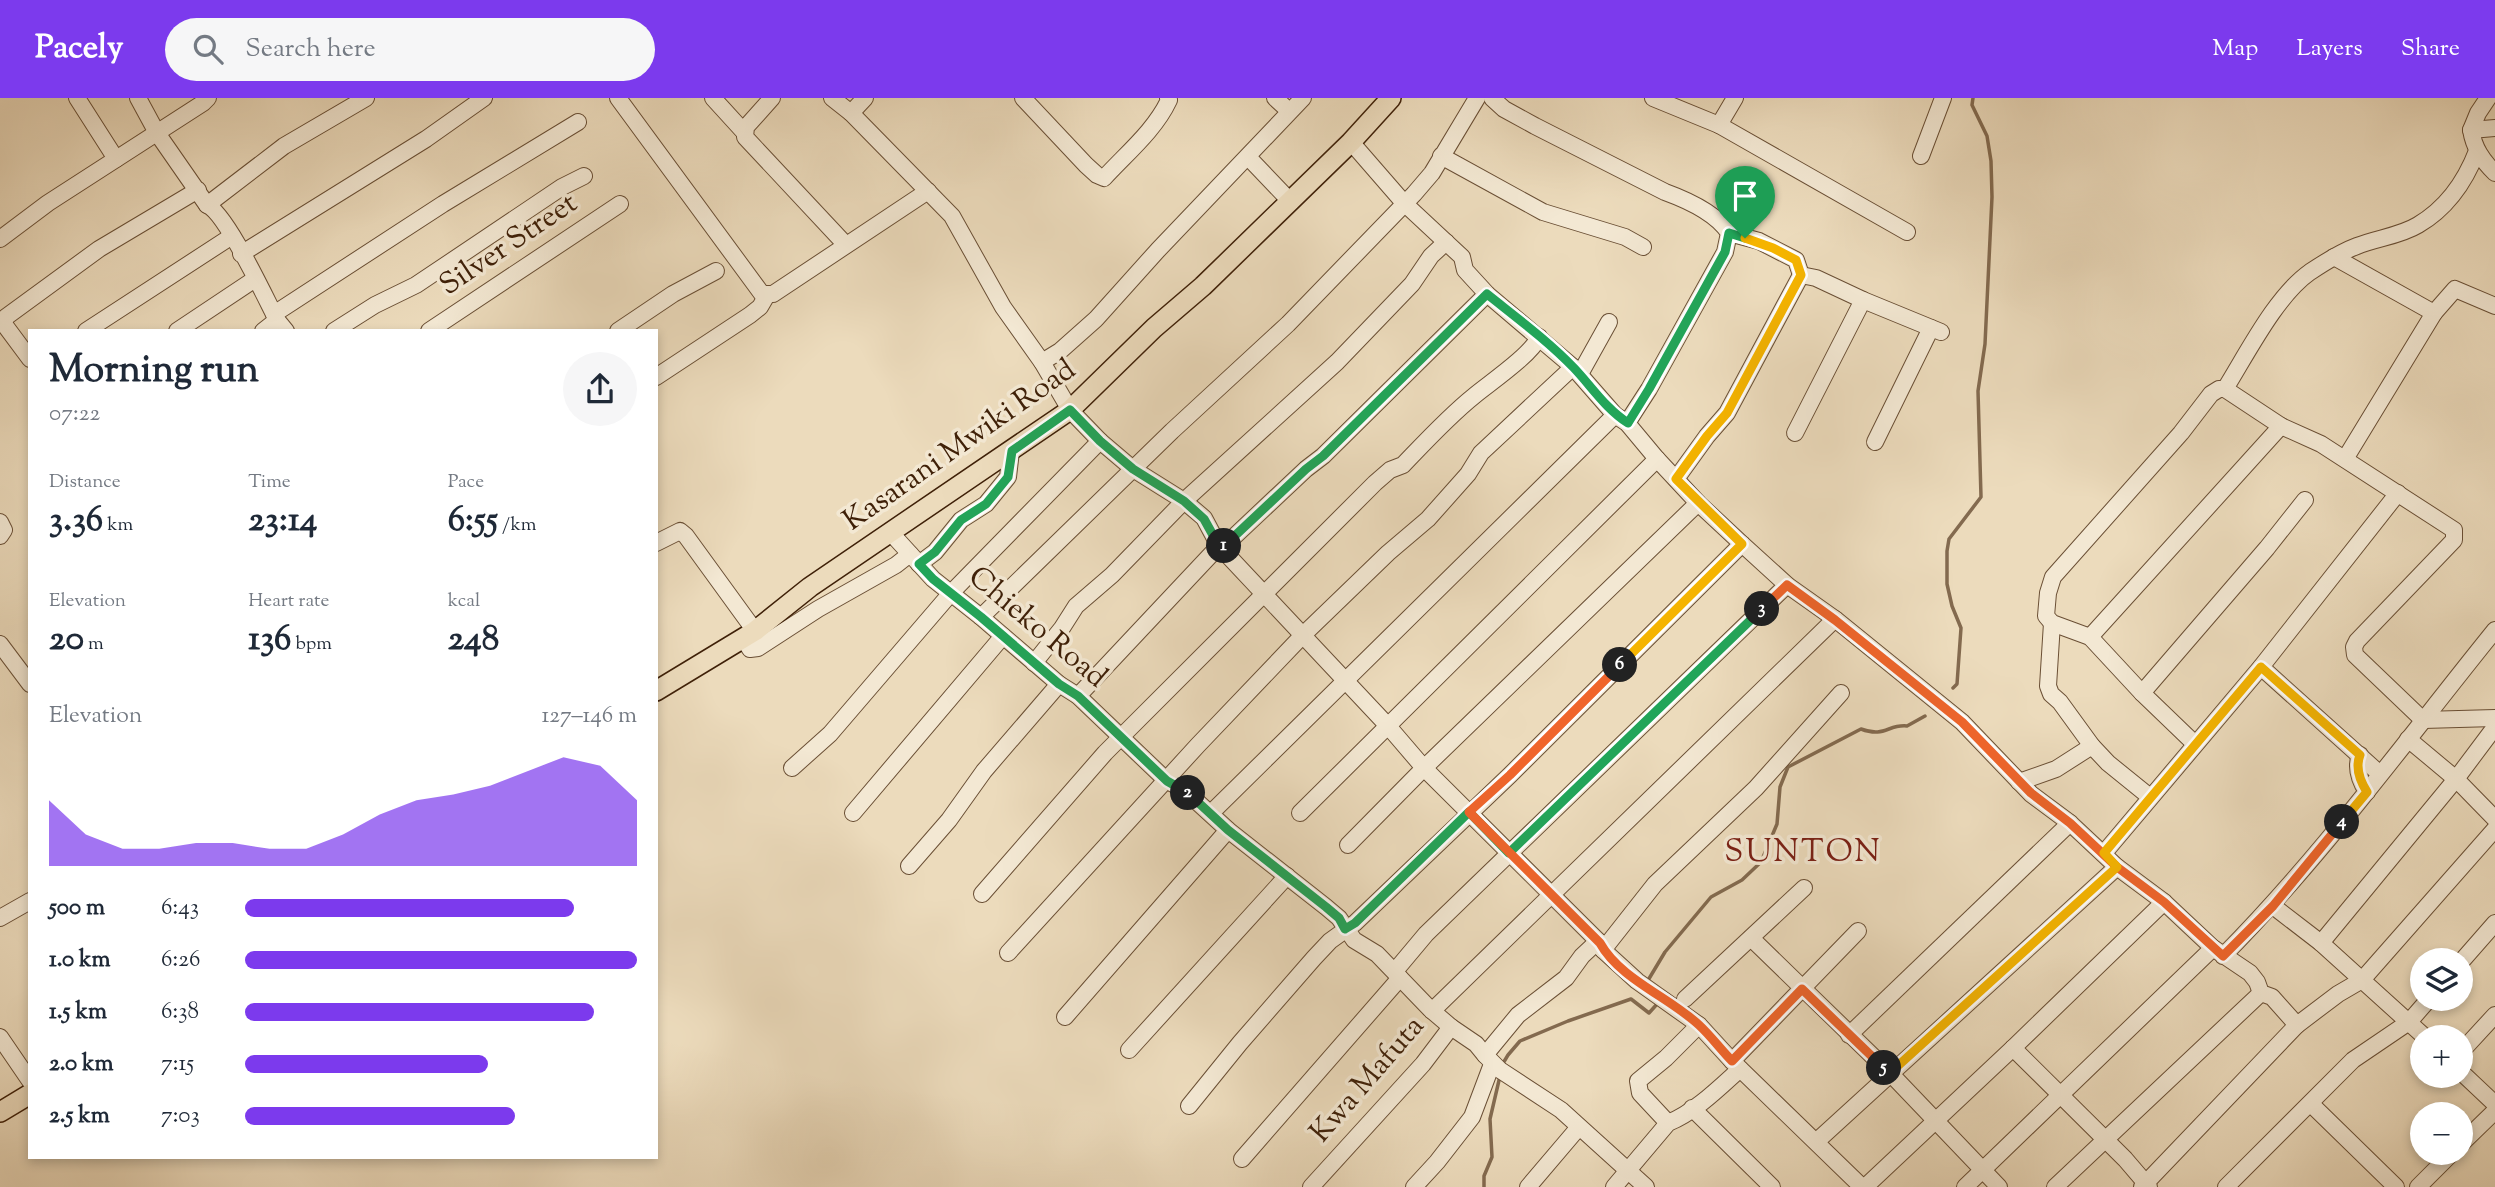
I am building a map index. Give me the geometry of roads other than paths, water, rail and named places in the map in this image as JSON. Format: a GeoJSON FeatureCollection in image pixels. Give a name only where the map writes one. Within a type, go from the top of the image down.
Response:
{"type":"FeatureCollection","features":[{"type":"Feature","properties":{"kind":"main road","name":"Kasarani Mwiki Road"},"geometry":{"type":"LineString","coordinates":[[658,690],[749,635],[810,587],[1070,410],[1351,142],[1391,98]]}},
{"type":"Feature","properties":{"kind":"main road"},"geometry":{"type":"LineString","coordinates":[[0,1112],[28,1095]]}},
{"type":"Feature","properties":{"kind":"street"},"geometry":{"type":"LineString","coordinates":[[77,98],[116,159]]}},
{"type":"Feature","properties":{"kind":"street"},"geometry":{"type":"LineString","coordinates":[[138,98],[157,133],[232,236],[279,322],[443,204],[578,122]]}},
{"type":"Feature","properties":{"kind":"street"},"geometry":{"type":"LineString","coordinates":[[0,239],[48,202],[208,98]]}},
{"type":"Feature","properties":{"kind":"street"},"geometry":{"type":"LineString","coordinates":[[207,205],[284,146],[366,98]]}},
{"type":"Feature","properties":{"kind":"street"},"geometry":{"type":"LineString","coordinates":[[241,254],[426,139],[484,98]]}},
{"type":"Feature","properties":{"kind":"street"},"geometry":{"type":"LineString","coordinates":[[618,98],[762,294],[773,294],[928,191]]}},
{"type":"Feature","properties":{"kind":"street"},"geometry":{"type":"LineString","coordinates":[[713,98],[758,152],[846,246]]}},
{"type":"Feature","properties":{"kind":"street"},"geometry":{"type":"LineString","coordinates":[[744,132],[772,98]]}},
{"type":"Feature","properties":{"kind":"street"},"geometry":{"type":"LineString","coordinates":[[832,98],[851,113],[951,216],[1003,307],[1042,362],[1070,410],[1100,441],[1133,469],[1184,501],[1204,519],[1221,547],[1262,594],[1388,726],[1424,768],[1637,981],[1699,1025],[1736,1065],[1864,1187],[2164,902]]}},
{"type":"Feature","properties":{"kind":"street"},"geometry":{"type":"LineString","coordinates":[[851,113],[865,98]]}},
{"type":"Feature","properties":{"kind":"street"},"geometry":{"type":"LineString","coordinates":[[1023,98],[1086,165],[1104,178],[1155,123],[1168,98]]}},
{"type":"Feature","properties":{"kind":"street"},"geometry":{"type":"LineString","coordinates":[[1275,98],[1289,111]]}},
{"type":"Feature","properties":{"kind":"street"},"geometry":{"type":"LineString","coordinates":[[1042,362],[1060,351],[1097,319],[1158,250],[1303,98]]}},
{"type":"Feature","properties":{"kind":"street"},"geometry":{"type":"LineString","coordinates":[[981,617],[1133,469],[1288,324],[1404,203],[1432,173],[1477,98]]}},
{"type":"Feature","properties":{"kind":"street"},"geometry":{"type":"LineString","coordinates":[[1492,98],[1504,109],[1535,126],[1665,192],[1681,197],[1722,223],[1729,233],[1759,242],[1796,260],[1801,275],[1727,413],[1676,479]]}},
{"type":"Feature","properties":{"kind":"street"},"geometry":{"type":"LineString","coordinates":[[1654,98],[1719,125],[1907,232]]}},
{"type":"Feature","properties":{"kind":"street"},"geometry":{"type":"LineString","coordinates":[[1719,125],[1735,98]]}},
{"type":"Feature","properties":{"kind":"street"},"geometry":{"type":"LineString","coordinates":[[1921,156],[1943,98]]}},
{"type":"Feature","properties":{"kind":"street"},"geometry":{"type":"LineString","coordinates":[[2488,98],[2477,113],[2471,130],[2477,151],[2495,173]]}},
{"type":"Feature","properties":{"kind":"street"},"geometry":{"type":"LineString","coordinates":[[2471,130],[2495,128]]}},
{"type":"Feature","properties":{"kind":"street"},"geometry":{"type":"LineString","coordinates":[[1351,142],[1404,203],[1462,257],[1465,270],[1487,294],[1577,371],[1698,503],[1787,585],[1962,722],[2019,782],[2070,823],[2117,867],[2164,902],[2218,952],[2250,973],[2261,992],[2272,997],[2297,1025]]}},
{"type":"Feature","properties":{"kind":"street"},"geometry":{"type":"LineString","coordinates":[[2225,388],[2287,292],[2308,273],[2334,257],[2357,246],[2416,227],[2434,215],[2462,184],[2477,151]]}},
{"type":"Feature","properties":{"kind":"street"},"geometry":{"type":"LineString","coordinates":[[1441,156],[1543,212],[1625,237],[1643,247]]}},
{"type":"Feature","properties":{"kind":"street"},"geometry":{"type":"LineString","coordinates":[[1248,157],[1290,201]]}},
{"type":"Feature","properties":{"kind":"street"},"geometry":{"type":"LineString","coordinates":[[337,329],[416,285],[562,187],[584,176]]}},
{"type":"Feature","properties":{"kind":"street"},"geometry":{"type":"LineString","coordinates":[[28,356],[4,324],[6,317],[100,249],[198,190]]}},
{"type":"Feature","properties":{"kind":"street","name":"Silver Street"},"geometry":{"type":"LineString","coordinates":[[432,329],[620,204]]}},
{"type":"Feature","properties":{"kind":"street"},"geometry":{"type":"LineString","coordinates":[[1211,813],[1344,681],[1621,419],[1649,389],[1725,252],[1729,233]]}},
{"type":"Feature","properties":{"kind":"street"},"geometry":{"type":"LineString","coordinates":[[89,329],[232,236]]}},
{"type":"Feature","properties":{"kind":"street"},"geometry":{"type":"LineString","coordinates":[[1034,663],[1076,606],[1112,575],[1184,501],[1337,362],[1412,284],[1431,256],[1447,242]]}},
{"type":"Feature","properties":{"kind":"street"},"geometry":{"type":"LineString","coordinates":[[2334,257],[2434,313]]}},
{"type":"Feature","properties":{"kind":"street"},"geometry":{"type":"LineString","coordinates":[[621,329],[673,293],[716,271]]}},
{"type":"Feature","properties":{"kind":"street"},"geometry":{"type":"LineString","coordinates":[[1801,275],[1816,278],[1936,330],[1875,442]]}},
{"type":"Feature","properties":{"kind":"street"},"geometry":{"type":"LineString","coordinates":[[180,329],[255,279]]}},
{"type":"Feature","properties":{"kind":"street"},"geometry":{"type":"LineString","coordinates":[[2345,459],[2434,313],[2455,289],[2495,306]]}},
{"type":"Feature","properties":{"kind":"street"},"geometry":{"type":"LineString","coordinates":[[1078,696],[1221,547],[1323,456],[1487,294]]}},
{"type":"Feature","properties":{"kind":"street"},"geometry":{"type":"LineString","coordinates":[[658,376],[750,315],[760,307],[767,295]]}},
{"type":"Feature","properties":{"kind":"street"},"geometry":{"type":"LineString","coordinates":[[1795,433],[1863,300]]}},
{"type":"Feature","properties":{"kind":"street"},"geometry":{"type":"LineString","coordinates":[[1008,953],[1198,745],[1303,635],[1388,553],[1429,519],[1468,474],[1481,453],[1577,371],[1609,322]]}},
{"type":"Feature","properties":{"kind":"street"},"geometry":{"type":"LineString","coordinates":[[982,894],[1105,753],[1262,594],[1375,483],[1390,470],[1403,465],[1473,396],[1521,358],[1539,337]]}},
{"type":"Feature","properties":{"kind":"street"},"geometry":{"type":"LineString","coordinates":[[2195,744],[2142,693],[2091,637],[2052,623],[2046,616],[2048,593],[2053,578],[2181,433],[2211,394],[2225,388],[2281,426],[2321,444],[2454,530],[2454,540],[2357,641],[2354,647],[2355,655],[2423,720],[2495,718]]}},
{"type":"Feature","properties":{"kind":"street"},"geometry":{"type":"LineString","coordinates":[[2091,637],[2281,426]]}},
{"type":"Feature","properties":{"kind":"street"},"geometry":{"type":"LineString","coordinates":[[792,768],[830,734],[951,593],[1100,441]]}},
{"type":"Feature","properties":{"kind":"street"},"geometry":{"type":"LineString","coordinates":[[658,543],[680,531],[685,536],[749,635],[753,651],[878,574],[935,552],[961,520],[986,504],[1008,477],[1012,451]]}},
{"type":"Feature","properties":{"kind":"street"},"geometry":{"type":"LineString","coordinates":[[1300,813],[1657,459]]}},
{"type":"Feature","properties":{"kind":"street"},"geometry":{"type":"LineString","coordinates":[[2104,853],[2261,667],[2398,494]]}},
{"type":"Feature","properties":{"kind":"street"},"geometry":{"type":"LineString","coordinates":[[2142,693],[2305,500]]}},
{"type":"Feature","properties":{"kind":"street"},"geometry":{"type":"LineString","coordinates":[[1348,845],[1698,503]]}},
{"type":"Feature","properties":{"kind":"street"},"geometry":{"type":"LineString","coordinates":[[0,522],[4,530],[0,537]]}},
{"type":"Feature","properties":{"kind":"street","name":"Chieko Road"},"geometry":{"type":"LineString","coordinates":[[891,533],[933,579],[1059,684],[1078,696],[1167,781],[1182,788],[1228,830],[1339,918],[1354,940],[1377,954],[1432,1011]]}},
{"type":"Feature","properties":{"kind":"street"},"geometry":{"type":"LineString","coordinates":[[1189,1106],[1314,958],[1355,923],[1510,775],[1742,544]]}},
{"type":"Feature","properties":{"kind":"street"},"geometry":{"type":"LineString","coordinates":[[871,547],[878,574]]}},
{"type":"Feature","properties":{"kind":"street"},"geometry":{"type":"LineString","coordinates":[[1242,1159],[1398,975],[1426,934],[1787,585]]}},
{"type":"Feature","properties":{"kind":"street"},"geometry":{"type":"LineString","coordinates":[[810,587],[827,604]]}},
{"type":"Feature","properties":{"kind":"street"},"geometry":{"type":"LineString","coordinates":[[792,601],[805,618]]}},
{"type":"Feature","properties":{"kind":"street"},"geometry":{"type":"LineString","coordinates":[[1432,1011],[1835,620]]}},
{"type":"Feature","properties":{"kind":"street"},"geometry":{"type":"LineString","coordinates":[[2052,623],[2049,690],[2108,763],[2150,797]]}},
{"type":"Feature","properties":{"kind":"street"},"geometry":{"type":"LineString","coordinates":[[1965,1187],[2054,1099],[2273,906],[2495,630]]}},
{"type":"Feature","properties":{"kind":"street"},"geometry":{"type":"LineString","coordinates":[[853,814],[1003,636]]}},
{"type":"Feature","properties":{"kind":"street"},"geometry":{"type":"LineString","coordinates":[[0,644],[28,681]]}},
{"type":"Feature","properties":{"kind":"street"},"geometry":{"type":"LineString","coordinates":[[2261,667],[2380,774]]}},
{"type":"Feature","properties":{"kind":"street"},"geometry":{"type":"LineString","coordinates":[[909,866],[949,820],[984,771],[1059,684]]}},
{"type":"Feature","properties":{"kind":"street"},"geometry":{"type":"LineString","coordinates":[[1413,1187],[1472,1117],[1518,1015],[1566,978],[1588,948],[1601,945],[1655,884],[1756,788],[1840,693]]}},
{"type":"Feature","properties":{"kind":"street"},"geometry":{"type":"LineString","coordinates":[[2322,943],[2495,727]]}},
{"type":"Feature","properties":{"kind":"street"},"geometry":{"type":"LineString","coordinates":[[2408,739],[2456,779],[2495,819]]}},
{"type":"Feature","properties":{"kind":"street"},"geometry":{"type":"LineString","coordinates":[[2019,782],[2056,769],[2092,746]]}},
{"type":"Feature","properties":{"kind":"street"},"geometry":{"type":"LineString","coordinates":[[2360,755],[2360,778],[2367,792]]}},
{"type":"Feature","properties":{"kind":"street"},"geometry":{"type":"LineString","coordinates":[[1849,1035],[2070,823]]}},
{"type":"Feature","properties":{"kind":"street"},"geometry":{"type":"LineString","coordinates":[[2013,1048],[2146,1186],[2297,1025],[2338,994],[2362,980],[2495,829]]}},
{"type":"Feature","properties":{"kind":"street"},"geometry":{"type":"LineString","coordinates":[[1065,1017],[1228,830]]}},
{"type":"Feature","properties":{"kind":"street"},"geometry":{"type":"LineString","coordinates":[[1816,1141],[2117,867]]}},
{"type":"Feature","properties":{"kind":"street"},"geometry":{"type":"LineString","coordinates":[[1129,1050],[1287,876]]}},
{"type":"Feature","properties":{"kind":"street"},"geometry":{"type":"LineString","coordinates":[[1685,999],[1804,888]]}},
{"type":"Feature","properties":{"kind":"street"},"geometry":{"type":"LineString","coordinates":[[0,918],[28,902]]}},
{"type":"Feature","properties":{"kind":"street"},"geometry":{"type":"LineString","coordinates":[[2273,906],[2322,943],[2412,1025]]}},
{"type":"Feature","properties":{"kind":"street"},"geometry":{"type":"LineString","coordinates":[[2473,948],[2495,923]]}},
{"type":"Feature","properties":{"kind":"street"},"geometry":{"type":"LineString","coordinates":[[1614,1187],[1668,1123],[1692,1108],[1736,1065],[1802,989],[1858,931]]}},
{"type":"Feature","properties":{"kind":"street"},"geometry":{"type":"LineString","coordinates":[[1751,938],[1937,1120],[1999,1187]]}},
{"type":"Feature","properties":{"kind":"street"},"geometry":{"type":"LineString","coordinates":[[2055,1187],[2261,992]]}},
{"type":"Feature","properties":{"kind":"street","name":"Kwa Mafuta"},"geometry":{"type":"LineString","coordinates":[[1311,1187],[1423,1064],[1451,1027],[1432,1011]]}},
{"type":"Feature","properties":{"kind":"street"},"geometry":{"type":"LineString","coordinates":[[2226,1187],[2353,1060],[2409,1022],[2419,1011]]}},
{"type":"Feature","properties":{"kind":"street"},"geometry":{"type":"LineString","coordinates":[[2473,1039],[2495,1015]]}},
{"type":"Feature","properties":{"kind":"street"},"geometry":{"type":"LineString","coordinates":[[1668,1123],[1640,1093],[1638,1081],[1699,1025]]}},
{"type":"Feature","properties":{"kind":"street"},"geometry":{"type":"LineString","coordinates":[[1451,1027],[1476,1045],[1495,1065],[1561,1110],[1646,1187]]}},
{"type":"Feature","properties":{"kind":"street"},"geometry":{"type":"LineString","coordinates":[[0,1037],[28,1078]]}},
{"type":"Feature","properties":{"kind":"street"},"geometry":{"type":"LineString","coordinates":[[2473,1083],[2495,1104]]}},
{"type":"Feature","properties":{"kind":"street"},"geometry":{"type":"LineString","coordinates":[[2311,1104],[2396,1187]]}},
{"type":"Feature","properties":{"kind":"street"},"geometry":{"type":"LineString","coordinates":[[1692,1108],[1772,1187]]}},
{"type":"Feature","properties":{"kind":"street"},"geometry":{"type":"LineString","coordinates":[[2473,1132],[2495,1111]]}},
{"type":"Feature","properties":{"kind":"street"},"geometry":{"type":"LineString","coordinates":[[1528,1187],[1579,1127]]}},
{"type":"Feature","properties":{"kind":"street"},"geometry":{"type":"LineString","coordinates":[[2418,1187],[2440,1165]]}},
{"type":"Feature","properties":{"kind":"waterway"},"geometry":{"type":"LineString","coordinates":[[1953,688],[1957,684],[1961,628],[1947,584],[1947,551],[1949,539],[1981,497],[1978,391],[1985,344],[1992,197],[1987,136],[1972,105],[1973,98]]}},
{"type":"Feature","properties":{"kind":"waterway"},"geometry":{"type":"LineString","coordinates":[[1647,982],[1665,952],[1711,897],[1742,880],[1761,862],[1777,824],[1780,787],[1788,767],[1861,729],[1876,732],[1907,726],[1925,716]]}},
{"type":"Feature","properties":{"kind":"waterway"},"geometry":{"type":"LineString","coordinates":[[1502,1065],[1520,1041],[1568,1021],[1631,999],[1649,1013],[1658,1003]]}},
{"type":"Feature","properties":{"kind":"waterway"},"geometry":{"type":"LineString","coordinates":[[1484,1187],[1484,1176],[1492,1157],[1490,1119],[1500,1076]]}},
{"type":"Feature","properties":{"kind":"district","name":"SUNTON"},"geometry":{"type":"Point","coordinates":[1803,853]}}]}
